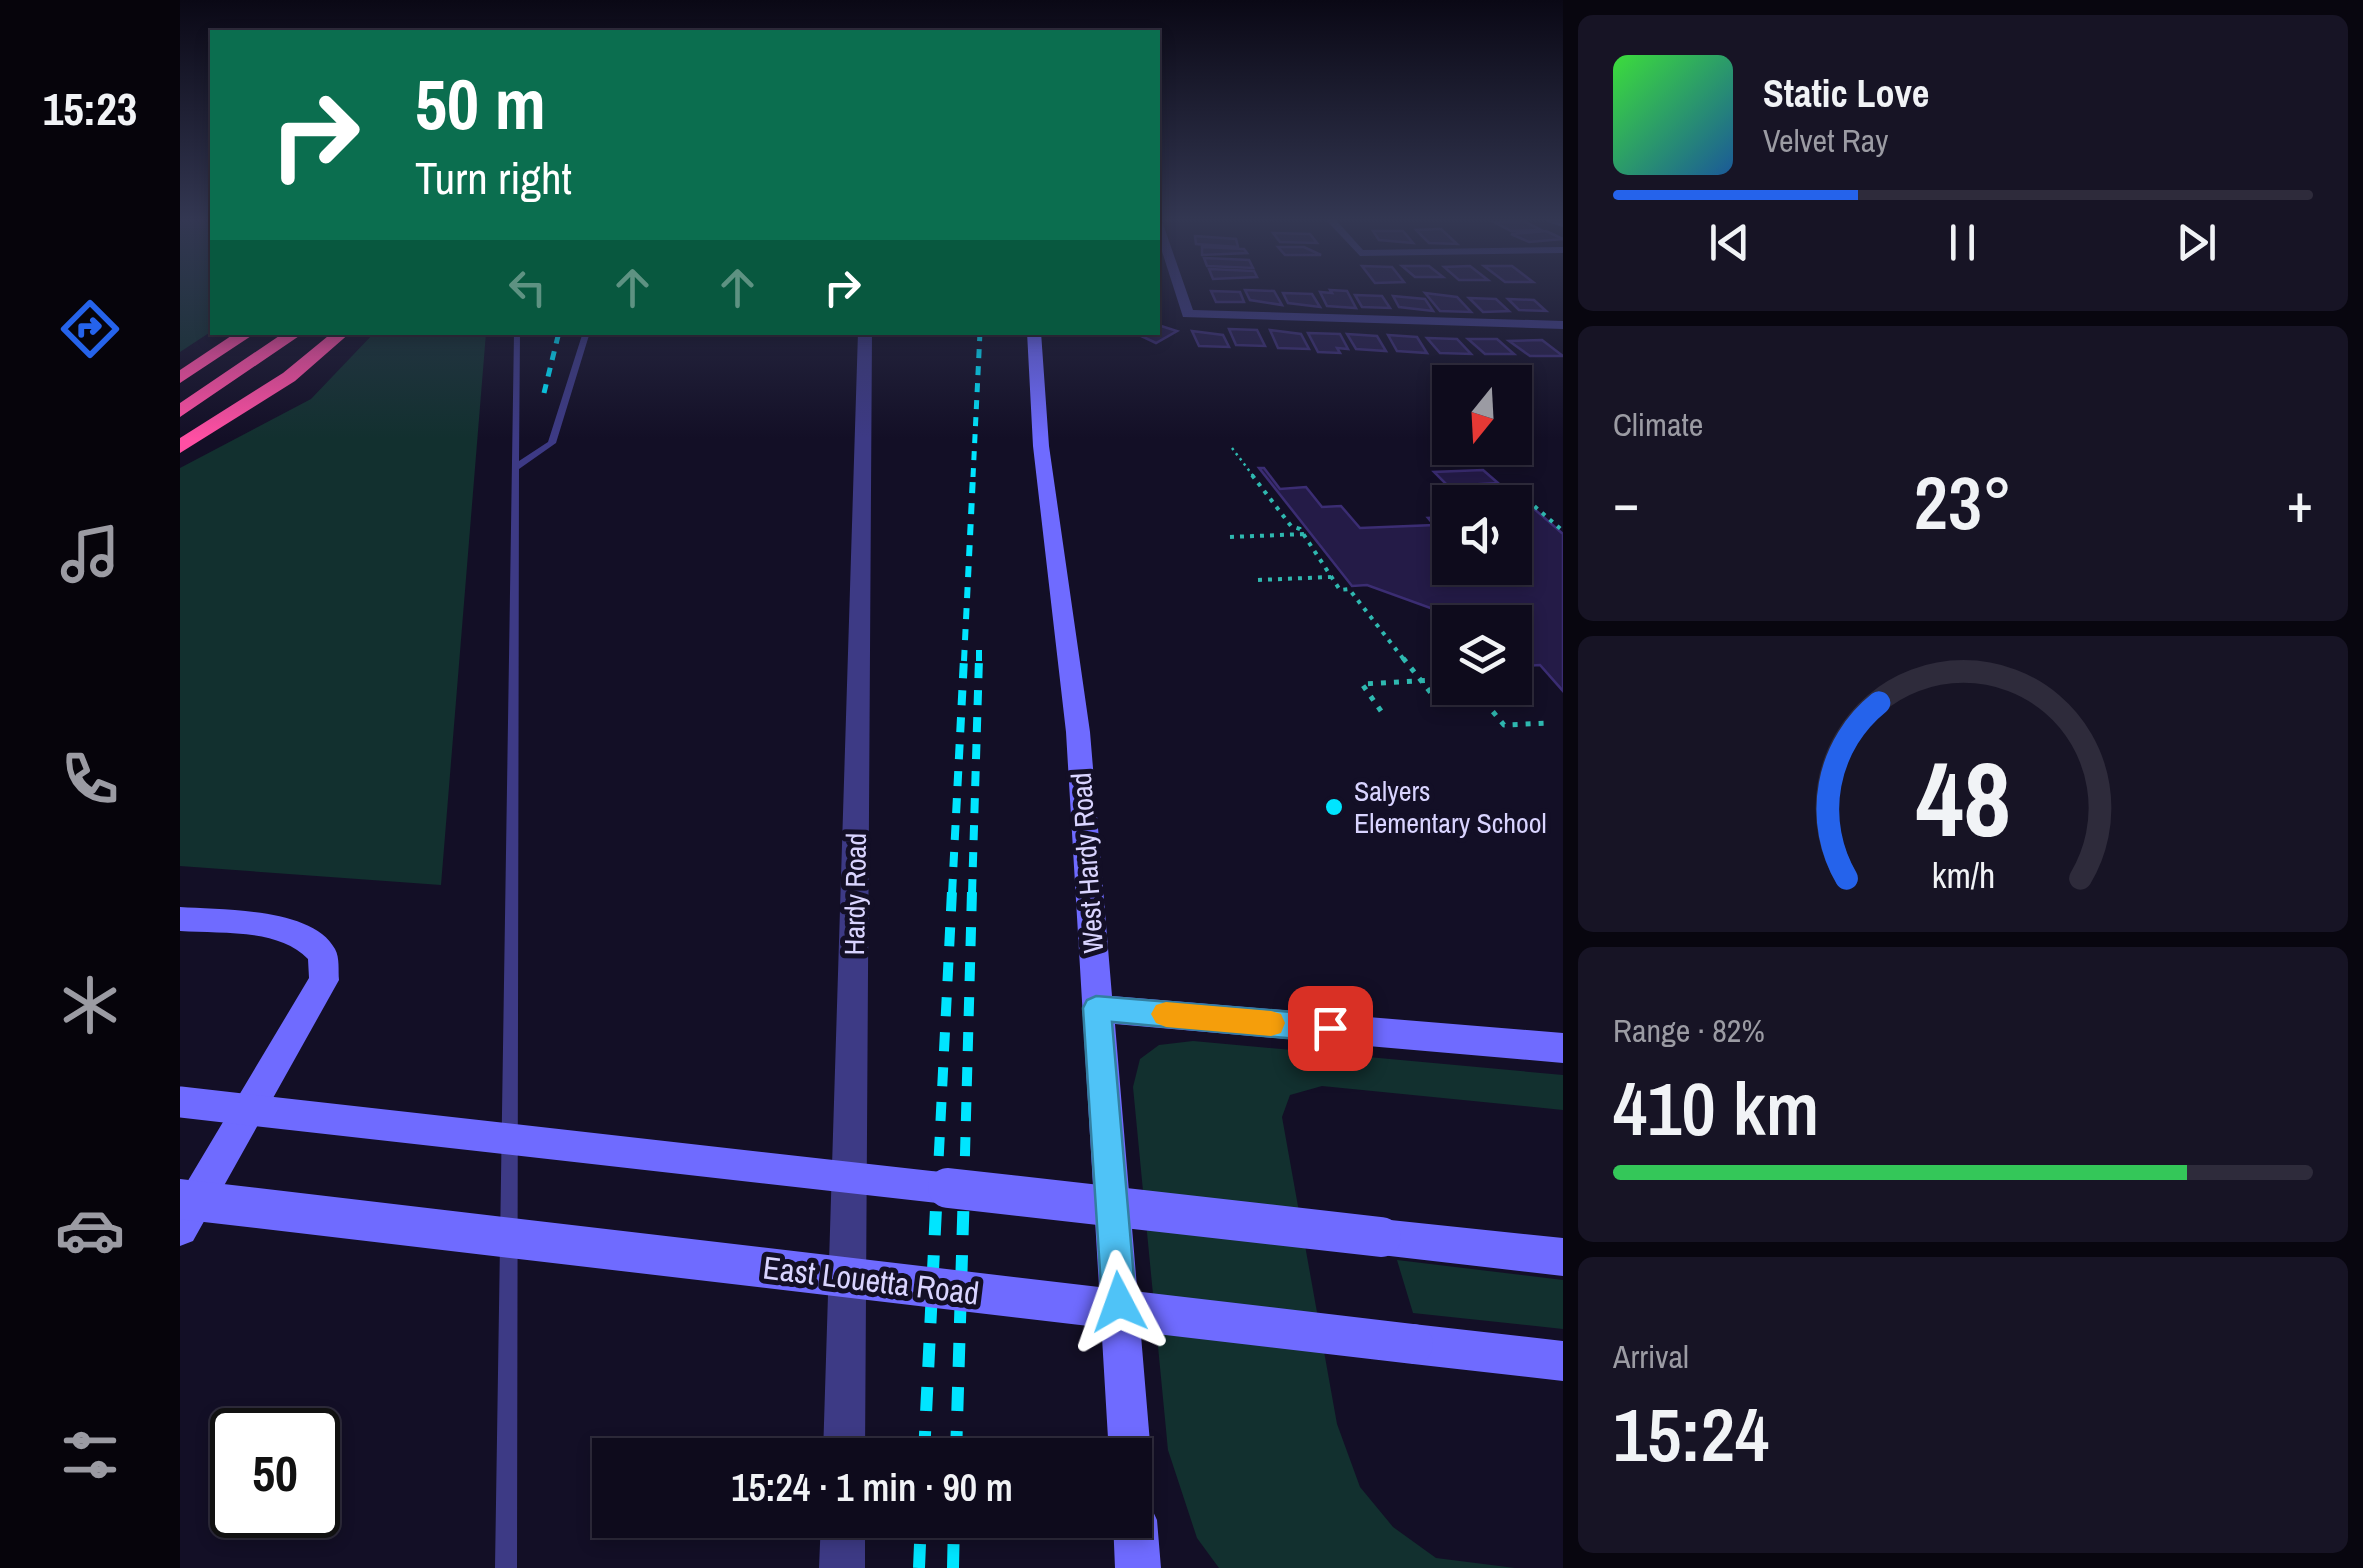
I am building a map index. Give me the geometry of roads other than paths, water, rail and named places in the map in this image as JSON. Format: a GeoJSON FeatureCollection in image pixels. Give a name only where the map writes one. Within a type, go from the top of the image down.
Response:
{"type":"FeatureCollection","features":[{"type":"Feature","properties":{"kind":"highway"},"geometry":{"type":"LineString","coordinates":[[180,378],[244,335]]}},
{"type":"Feature","properties":{"kind":"highway"},"geometry":{"type":"LineString","coordinates":[[180,411],[292,335]]}},
{"type":"Feature","properties":{"kind":"highway"},"geometry":{"type":"LineString","coordinates":[[180,447],[289,377],[339,335]]}},
{"type":"Feature","properties":{"kind":"main road","name":"West Hardy Road"},"geometry":{"type":"LineString","coordinates":[[1034,335],[1040,446],[1078,732],[1129,1438]]}},
{"type":"Feature","properties":{"kind":"main road"},"geometry":{"type":"LineString","coordinates":[[180,919],[271,926],[306,937],[324,954],[324,980],[180,1228]]}},
{"type":"Feature","properties":{"kind":"main road"},"geometry":{"type":"LineString","coordinates":[[1096,1008],[1563,1048]]}},
{"type":"Feature","properties":{"kind":"main road"},"geometry":{"type":"LineString","coordinates":[[180,1102],[1563,1257]]}},
{"type":"Feature","properties":{"kind":"main road","name":"East Louetta Road"},"geometry":{"type":"LineString","coordinates":[[180,1198],[1563,1361]]}},
{"type":"Feature","properties":{"kind":"main road"},"geometry":{"type":"LineString","coordinates":[[1136,1538],[1138,1568]]}},
{"type":"Feature","properties":{"kind":"street"},"geometry":{"type":"LineString","coordinates":[[1181,293],[1188,314],[1563,324]]}},
{"type":"Feature","properties":{"kind":"street","name":"Hardy Road"},"geometry":{"type":"LineString","coordinates":[[844,1438],[865,335]]}},
{"type":"Feature","properties":{"kind":"street"},"geometry":{"type":"LineString","coordinates":[[842,1568],[843,1538]]}},
{"type":"Feature","properties":{"kind":"lane"},"geometry":{"type":"LineString","coordinates":[[506,1568],[518,335]]}},
{"type":"Feature","properties":{"kind":"lane"},"geometry":{"type":"LineString","coordinates":[[516,468],[552,443],[586,335]]}},
{"type":"Feature","properties":{"kind":"railway"},"geometry":{"type":"LineString","coordinates":[[544,393],[558,335]]}},
{"type":"Feature","properties":{"kind":"railway"},"geometry":{"type":"LineString","coordinates":[[973,477],[980,335]]}},
{"type":"Feature","properties":{"kind":"railway"},"geometry":{"type":"LineString","coordinates":[[964,661],[973,475]]}},
{"type":"Feature","properties":{"kind":"railway"},"geometry":{"type":"LineString","coordinates":[[979,647],[979,658]]}},
{"type":"Feature","properties":{"kind":"railway"},"geometry":{"type":"LineString","coordinates":[[952,894],[964,658]]}},
{"type":"Feature","properties":{"kind":"railway"},"geometry":{"type":"LineString","coordinates":[[972,894],[979,658]]}},
{"type":"Feature","properties":{"kind":"railway"},"geometry":{"type":"LineString","coordinates":[[937,1191],[952,891]]}},
{"type":"Feature","properties":{"kind":"railway"},"geometry":{"type":"LineString","coordinates":[[964,1191],[972,891]]}},
{"type":"Feature","properties":{"kind":"railway"},"geometry":{"type":"LineString","coordinates":[[925,1438],[937,1188]]}},
{"type":"Feature","properties":{"kind":"railway"},"geometry":{"type":"LineString","coordinates":[[957,1438],[964,1188]]}},
{"type":"Feature","properties":{"kind":"railway"},"geometry":{"type":"LineString","coordinates":[[919,1568],[920,1538]]}},
{"type":"Feature","properties":{"kind":"railway"},"geometry":{"type":"LineString","coordinates":[[953,1568],[954,1538]]}},
{"type":"Feature","properties":{"kind":"place","name":"Salyers Elementary School"},"geometry":{"type":"Point","coordinates":[1334,807]}}]}
